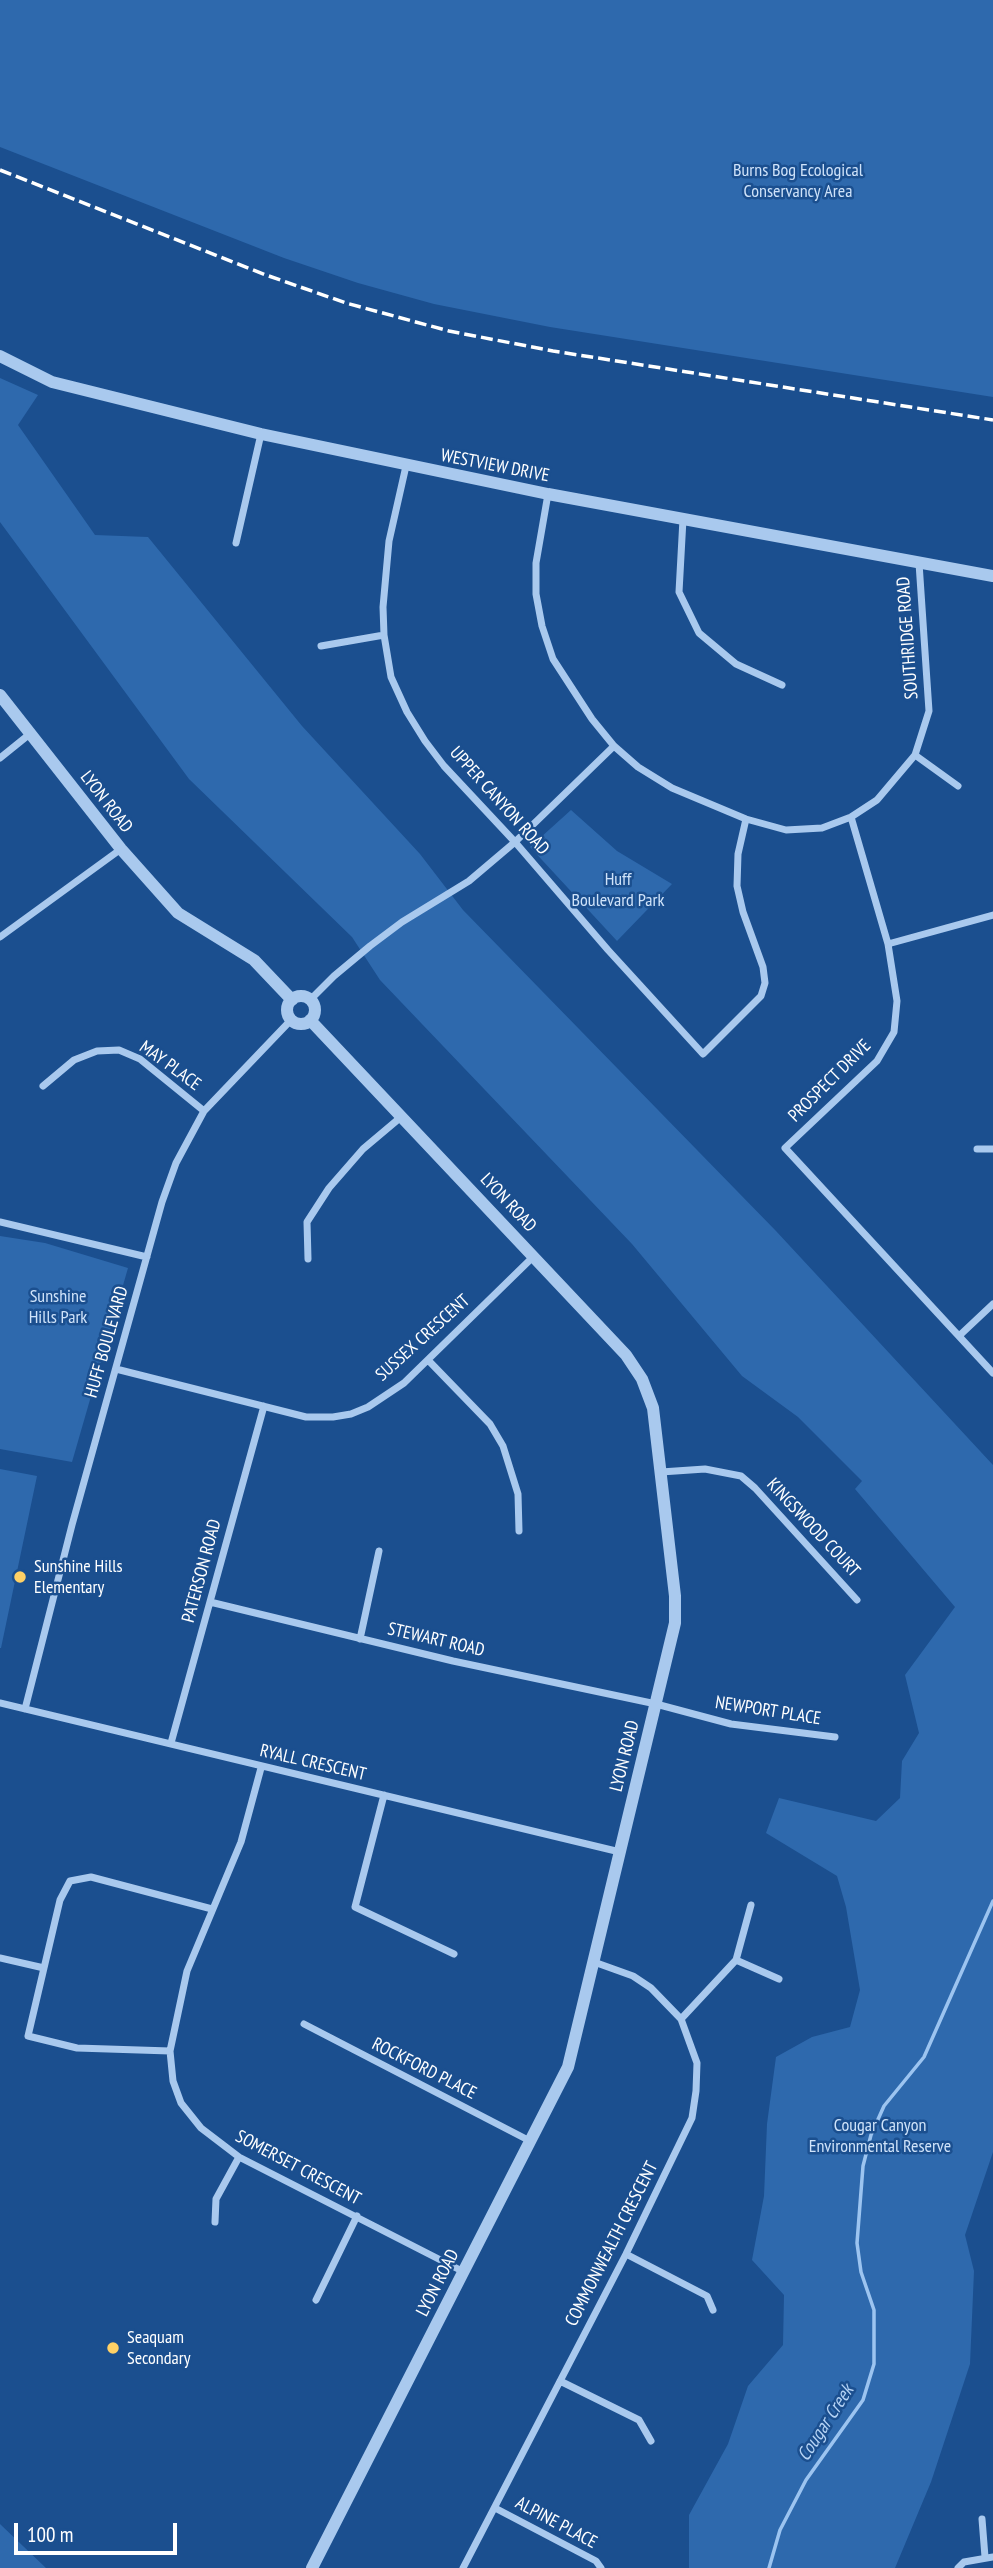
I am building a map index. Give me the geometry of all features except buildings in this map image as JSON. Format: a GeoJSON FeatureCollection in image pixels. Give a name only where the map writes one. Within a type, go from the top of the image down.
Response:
{"type":"FeatureCollection","features":[{"type":"Feature","properties":{"kind":"street","name":"WESTVIEW DRIVE"},"geometry":{"type":"LineString","coordinates":[[0,356],[52,382],[261,434],[548,494],[993,576]]}},
{"type":"Feature","properties":{"kind":"street"},"geometry":{"type":"LineString","coordinates":[[236,543],[261,434]]}},
{"type":"Feature","properties":{"kind":"street","name":"UPPER CANYON ROAD"},"geometry":{"type":"LineString","coordinates":[[406,466],[389,541],[383,607],[384,635],[391,677],[407,712],[444,766],[703,1054],[761,996],[765,983],[764,967],[743,912],[737,886],[738,854],[746,819]]}},
{"type":"Feature","properties":{"kind":"street","name":"SOUTHRIDGE ROAD"},"geometry":{"type":"LineString","coordinates":[[548,494],[536,563],[536,594],[542,626],[553,659],[592,719],[614,746],[638,767],[672,788],[746,819],[786,830],[822,828],[851,817],[877,800],[915,755],[929,711],[919,563]]}},
{"type":"Feature","properties":{"kind":"street"},"geometry":{"type":"LineString","coordinates":[[683,519],[678,592],[699,633],[736,664],[782,685]]}},
{"type":"Feature","properties":{"kind":"street"},"geometry":{"type":"LineString","coordinates":[[321,646],[384,635]]}},
{"type":"Feature","properties":{"kind":"street","name":"LYON ROAD"},"geometry":{"type":"LineString","coordinates":[[0,695],[121,849],[178,913],[254,960],[292,1000]]}},
{"type":"Feature","properties":{"kind":"street"},"geometry":{"type":"LineString","coordinates":[[0,758],[30,733]]}},
{"type":"Feature","properties":{"kind":"street"},"geometry":{"type":"LineString","coordinates":[[310,1000],[334,976],[402,922],[469,881],[515,842],[614,746]]}},
{"type":"Feature","properties":{"kind":"street"},"geometry":{"type":"LineString","coordinates":[[915,755],[958,786]]}},
{"type":"Feature","properties":{"kind":"street","name":"PROSPECT DRIVE"},"geometry":{"type":"LineString","coordinates":[[851,817],[888,944],[897,1001],[894,1032],[877,1061],[785,1148],[993,1373]]}},
{"type":"Feature","properties":{"kind":"street"},"geometry":{"type":"LineString","coordinates":[[0,937],[121,849]]}},
{"type":"Feature","properties":{"kind":"street"},"geometry":{"type":"LineString","coordinates":[[888,944],[993,915]]}},
{"type":"Feature","properties":{"kind":"street"},"geometry":{"type":"LineString","coordinates":[[300,996],[310,1000],[315,1011],[310,1020],[299,1024],[291,1020],[287,1012],[292,1000],[300,996]]}},
{"type":"Feature","properties":{"kind":"street","name":"HUFF BOULEVARD"},"geometry":{"type":"LineString","coordinates":[[25,1709],[72,1525],[176,1163],[204,1111],[291,1020]]}},
{"type":"Feature","properties":{"kind":"street","name":"LYON ROAD"},"geometry":{"type":"LineString","coordinates":[[310,1020],[626,1354],[642,1379],[653,1408],[676,1596],[676,1623],[568,2067],[312,2568]]}},
{"type":"Feature","properties":{"kind":"street","name":"MAY PLACE"},"geometry":{"type":"LineString","coordinates":[[43,1086],[74,1060],[97,1051],[118,1051],[140,1059],[204,1111]]}},
{"type":"Feature","properties":{"kind":"street"},"geometry":{"type":"LineString","coordinates":[[307,1259],[307,1222],[329,1188],[363,1150],[401,1118]]}},
{"type":"Feature","properties":{"kind":"street"},"geometry":{"type":"LineString","coordinates":[[977,1149],[993,1149]]}},
{"type":"Feature","properties":{"kind":"street"},"geometry":{"type":"LineString","coordinates":[[0,1222],[147,1257]]}},
{"type":"Feature","properties":{"kind":"street","name":"SUSSEX CRESCENT"},"geometry":{"type":"LineString","coordinates":[[116,1368],[306,1417],[351,1414],[404,1383],[534,1256]]}},
{"type":"Feature","properties":{"kind":"street"},"geometry":{"type":"LineString","coordinates":[[959,1336],[993,1304]]}},
{"type":"Feature","properties":{"kind":"street"},"geometry":{"type":"LineString","coordinates":[[428,1360],[490,1424],[503,1446],[518,1494],[519,1531]]}},
{"type":"Feature","properties":{"kind":"street","name":"PATERSON ROAD"},"geometry":{"type":"LineString","coordinates":[[171,1744],[264,1406]]}},
{"type":"Feature","properties":{"kind":"street","name":"KINGSWOOD COURT"},"geometry":{"type":"LineString","coordinates":[[661,1472],[705,1469],[741,1476],[858,1600]]}},
{"type":"Feature","properties":{"kind":"street"},"geometry":{"type":"LineString","coordinates":[[360,1639],[379,1551]]}},
{"type":"Feature","properties":{"kind":"street","name":"STEWART ROAD"},"geometry":{"type":"LineString","coordinates":[[210,1602],[360,1639],[656,1704]]}},
{"type":"Feature","properties":{"kind":"street","name":"RYALL CRESCENT"},"geometry":{"type":"LineString","coordinates":[[0,1703],[261,1768],[620,1852]]}},
{"type":"Feature","properties":{"kind":"street","name":"NEWPORT PLACE"},"geometry":{"type":"LineString","coordinates":[[656,1704],[731,1724],[835,1737]]}},
{"type":"Feature","properties":{"kind":"street","name":"SOMERSET CRESCENT"},"geometry":{"type":"LineString","coordinates":[[261,1768],[241,1842],[187,1971],[170,2051],[173,2081],[181,2103],[201,2128],[239,2157],[464,2272]]}},
{"type":"Feature","properties":{"kind":"street"},"geometry":{"type":"LineString","coordinates":[[384,1795],[355,1907],[454,1954]]}},
{"type":"Feature","properties":{"kind":"street"},"geometry":{"type":"LineString","coordinates":[[170,2051],[77,2048],[28,2036],[60,1900],[70,1881],[91,1877],[212,1909]]}},
{"type":"Feature","properties":{"kind":"street"},"geometry":{"type":"LineString","coordinates":[[681,2019],[736,1960],[751,1905]]}},
{"type":"Feature","properties":{"kind":"street"},"geometry":{"type":"LineString","coordinates":[[0,1958],[44,1968]]}},
{"type":"Feature","properties":{"kind":"street"},"geometry":{"type":"LineString","coordinates":[[736,1960],[779,1979]]}},
{"type":"Feature","properties":{"kind":"street","name":"COMMONWEALTH CRESCENT"},"geometry":{"type":"LineString","coordinates":[[463,2568],[626,2254],[692,2118],[696,2063],[681,2019],[667,2003],[633,1976],[594,1962]]}},
{"type":"Feature","properties":{"kind":"street","name":"ROCKFORD PLACE"},"geometry":{"type":"LineString","coordinates":[[304,2024],[530,2141]]}},
{"type":"Feature","properties":{"kind":"street"},"geometry":{"type":"LineString","coordinates":[[215,2222],[216,2199],[239,2157]]}},
{"type":"Feature","properties":{"kind":"street"},"geometry":{"type":"LineString","coordinates":[[316,2300],[357,2217]]}},
{"type":"Feature","properties":{"kind":"street"},"geometry":{"type":"LineString","coordinates":[[626,2254],[707,2296],[713,2310]]}},
{"type":"Feature","properties":{"kind":"street"},"geometry":{"type":"LineString","coordinates":[[560,2381],[639,2420],[651,2441]]}},
{"type":"Feature","properties":{"kind":"street","name":"ALPINE PLACE"},"geometry":{"type":"LineString","coordinates":[[495,2508],[596,2561],[601,2568]]}},
{"type":"Feature","properties":{"kind":"street"},"geometry":{"type":"LineString","coordinates":[[961,2565],[989,2557],[982,2519]]}},
{"type":"Feature","properties":{"kind":"green space","name":"Burns Bog Ecological Conservancy Area"},"geometry":{"type":"Polygon","coordinates":[[[0,0],[993,0],[993,397],[550,327],[434,304],[358,283],[284,258],[0,147],[0,0]]]}},
{"type":"Feature","properties":{"kind":"green space","name":"Cougar Canyon Environmental Reserve"},"geometry":{"type":"Polygon","coordinates":[[[0,378],[38,395],[18,425],[95,535],[148,537],[302,726],[420,854],[463,910],[776,1231],[993,1465],[993,2152],[965,2235],[974,2271],[970,2364],[931,2482],[895,2568],[689,2568],[689,2515],[728,2444],[748,2386],[783,2345],[784,2295],[752,2260],[764,2196],[767,2124],[776,2057],[812,2037],[850,2027],[860,1990],[846,1907],[837,1876],[766,1833],[779,1798],[876,1821],[900,1798],[902,1761],[919,1733],[905,1675],[955,1607],[855,1489],[862,1481],[798,1417],[742,1376],[632,1244],[380,980],[352,937],[189,779],[0,522],[0,378]]]}},
{"type":"Feature","properties":{"kind":"green space","name":"Huff Boulevard Park"},"geometry":{"type":"Polygon","coordinates":[[[571,810],[617,851],[672,884],[617,941],[530,847],[571,810]]]}},
{"type":"Feature","properties":{"kind":"green space","name":"Sunshine Hills Park"},"geometry":{"type":"Polygon","coordinates":[[[0,1236],[45,1243],[128,1268],[72,1462],[0,1449],[0,1236]]]}},
{"type":"Feature","properties":{"kind":"green space"},"geometry":{"type":"Polygon","coordinates":[[[0,1469],[37,1476],[1,1648],[0,1648],[0,1469]]]}},
{"type":"Feature","properties":{"kind":"green space"},"geometry":{"type":"Polygon","coordinates":[[[0,2524],[46,2568],[0,2568],[0,2524]]]}},
{"type":"Feature","properties":{"kind":"waterway","name":"Cougar Creek"},"geometry":{"type":"LineString","coordinates":[[769,2568],[780,2530],[806,2480],[863,2400],[874,2364],[874,2310],[861,2272],[857,2243],[863,2166],[871,2135],[884,2106],[924,2057],[993,1901]]}},
{"type":"Feature","properties":{"kind":"railway"},"geometry":{"type":"LineString","coordinates":[[0,170],[266,275],[346,303],[449,331],[553,351],[993,420]]}},
{"type":"Feature","properties":{"kind":"place","name":"Sunshine Hills Elementary"},"geometry":{"type":"Point","coordinates":[20,1577]}},
{"type":"Feature","properties":{"kind":"place","name":"Seaquam Secondary"},"geometry":{"type":"Point","coordinates":[113,2348]}}]}
